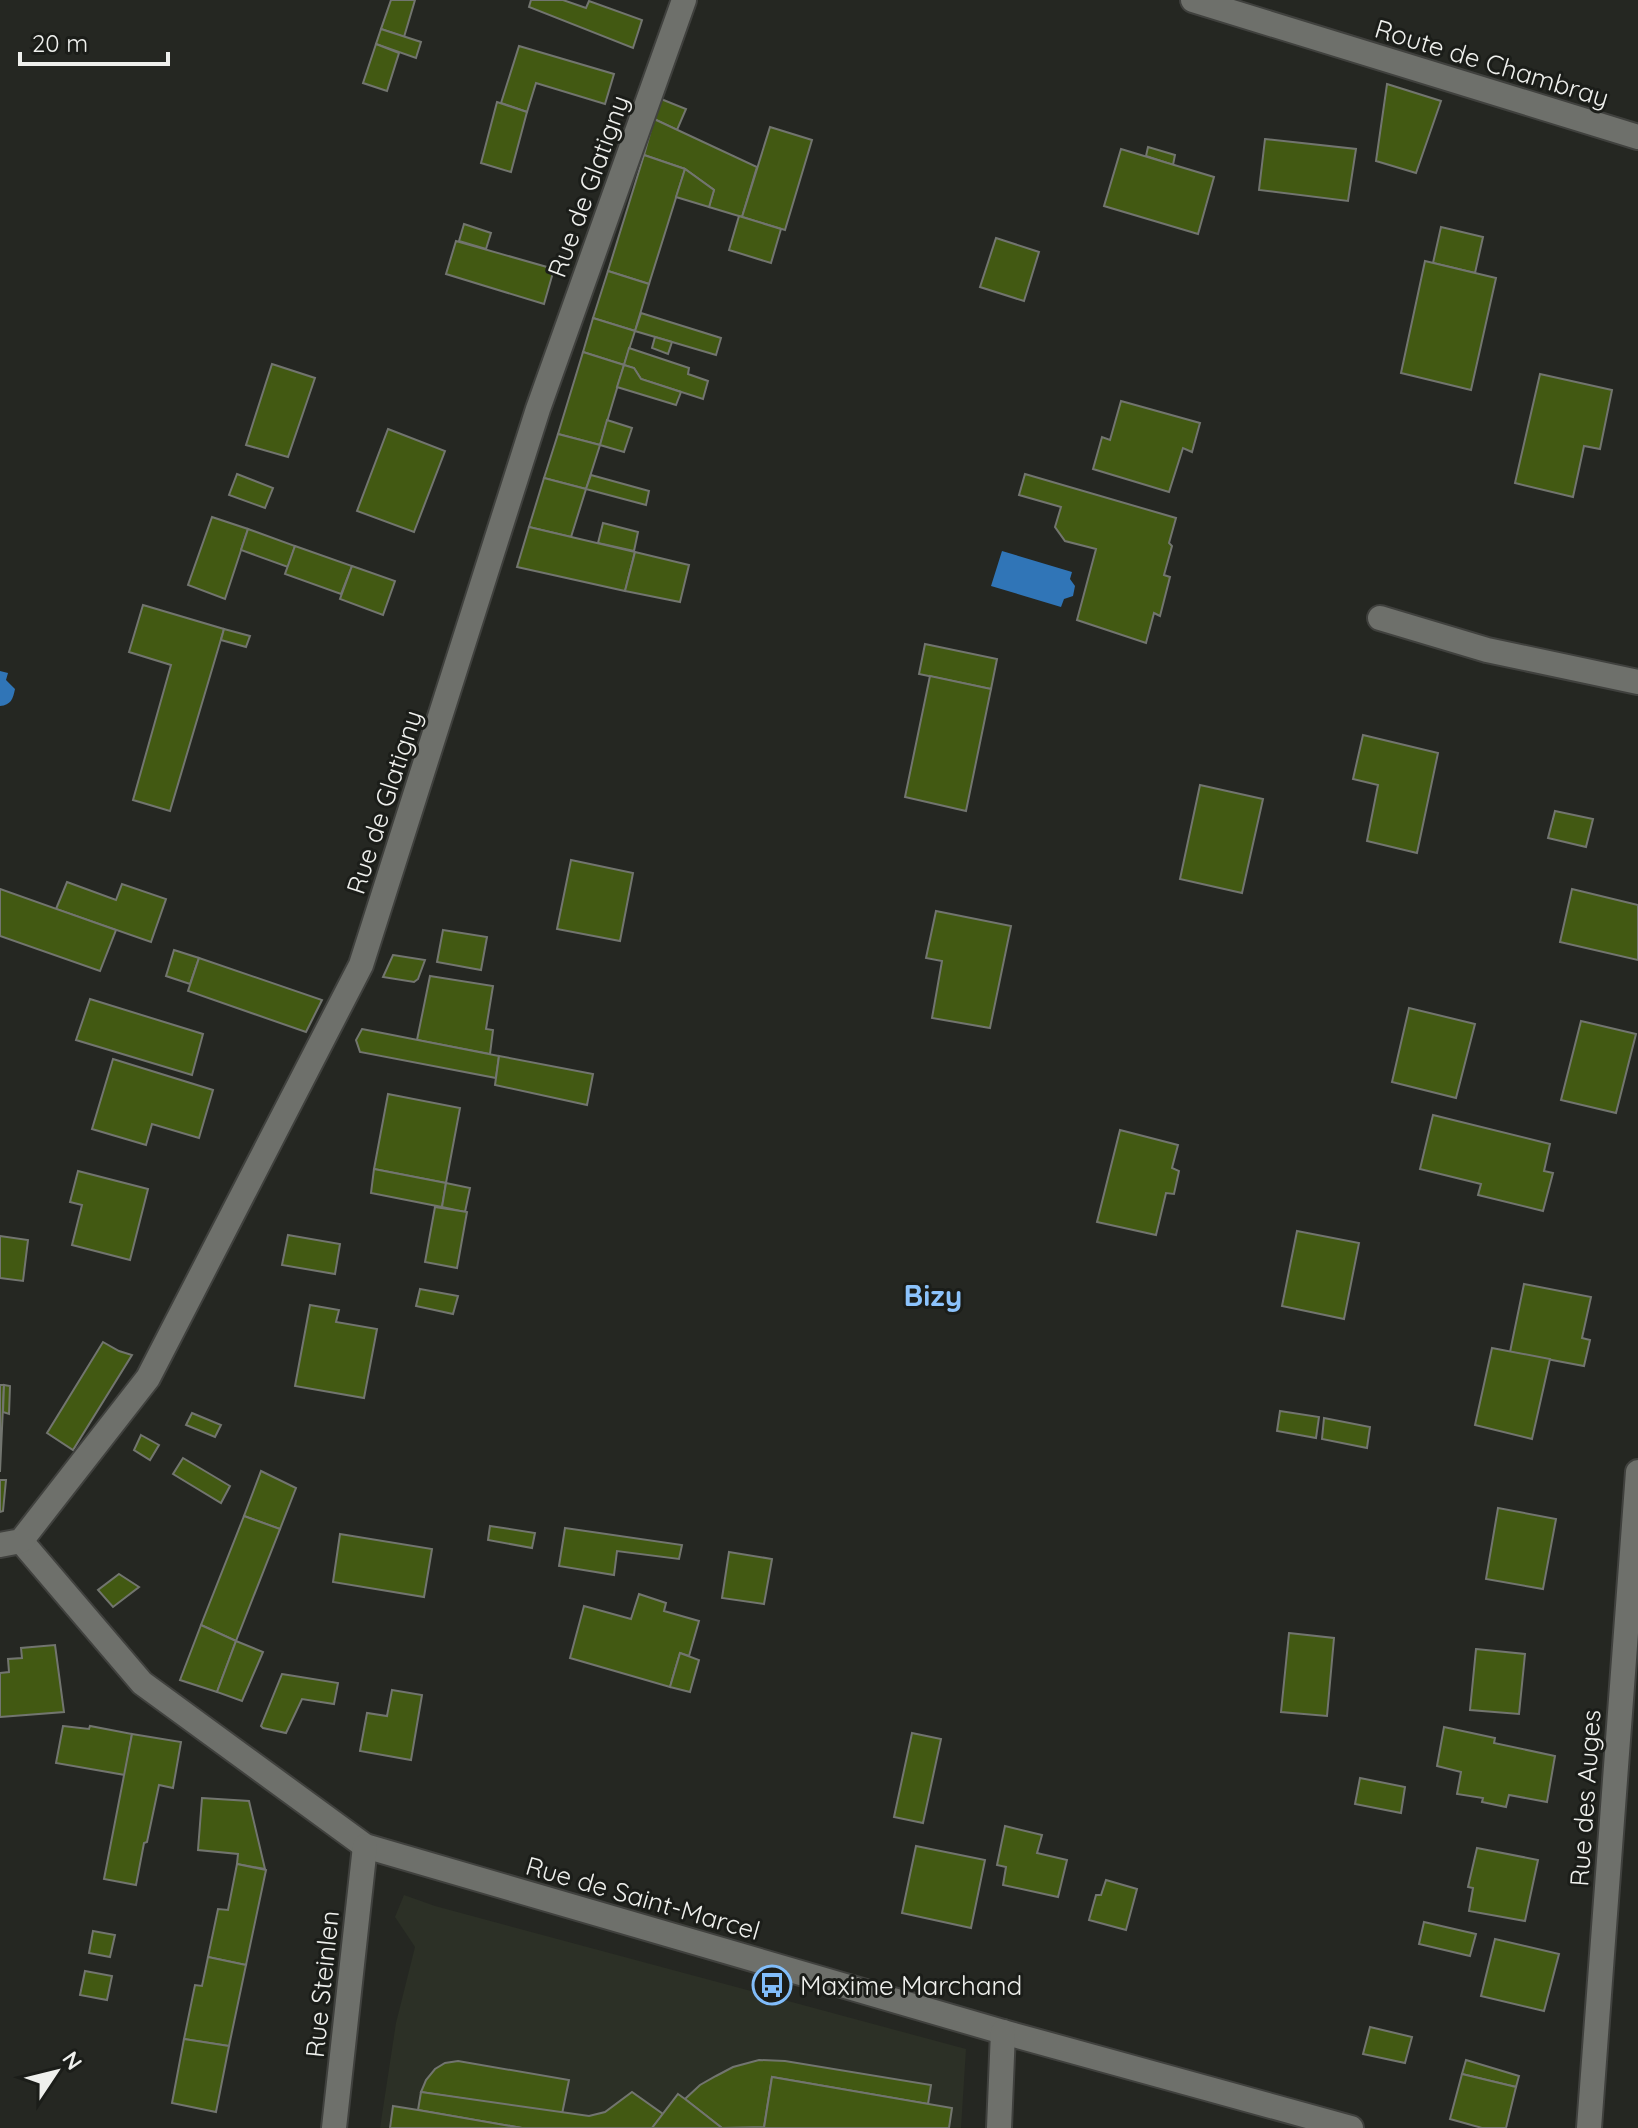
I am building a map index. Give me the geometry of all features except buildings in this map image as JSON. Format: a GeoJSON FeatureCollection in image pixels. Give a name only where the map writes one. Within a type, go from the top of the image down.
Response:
{"type":"FeatureCollection","features":[{"type":"Feature","properties":{"kind":"street","name":"Rue de Glatigny"},"geometry":{"type":"LineString","coordinates":[[10,1543],[148,1378],[361,965],[538,409],[684,0]]}},
{"type":"Feature","properties":{"kind":"street","name":"Route de Chambray"},"geometry":{"type":"LineString","coordinates":[[1193,0],[1638,137]]}},
{"type":"Feature","properties":{"kind":"street"},"geometry":{"type":"LineString","coordinates":[[1380,618],[1487,650],[1638,682]]}},
{"type":"Feature","properties":{"kind":"street","name":"Rue des Auges"},"geometry":{"type":"LineString","coordinates":[[1589,2128],[1638,1472]]}},
{"type":"Feature","properties":{"kind":"street","name":"Rue de Saint-Marcel"},"geometry":{"type":"LineString","coordinates":[[10,1543],[142,1683],[365,1846],[1003,2032],[1351,2128]]}},
{"type":"Feature","properties":{"kind":"street","name":"Rue Steinlen"},"geometry":{"type":"LineString","coordinates":[[334,2128],[365,1846]]}},
{"type":"Feature","properties":{"kind":"street"},"geometry":{"type":"LineString","coordinates":[[999,2128],[1003,2032]]}},
{"type":"Feature","properties":{"kind":"shaded area"},"geometry":{"type":"Polygon","coordinates":[[[404,1895],[435,1906],[966,2049],[961,2128],[380,2128],[396,2023],[415,1947],[395,1917],[404,1895]]]}},
{"type":"Feature","properties":{"kind":"water"},"geometry":{"type":"Polygon","coordinates":[[[1002,551],[1072,572],[1070,579],[1075,586],[1073,596],[1064,599],[1061,607],[991,586],[1002,551]]]}},
{"type":"Feature","properties":{"kind":"water"},"geometry":{"type":"Polygon","coordinates":[[[0,671],[8,673],[6,680],[15,689],[11,701],[0,706],[0,671]]]}},
{"type":"Feature","properties":{"kind":"place","name":"Maxime Marchand"},"geometry":{"type":"Point","coordinates":[772,1985]}},
{"type":"Feature","properties":{"kind":"district","name":"Bizy"},"geometry":{"type":"Point","coordinates":[933,1295]}}]}
